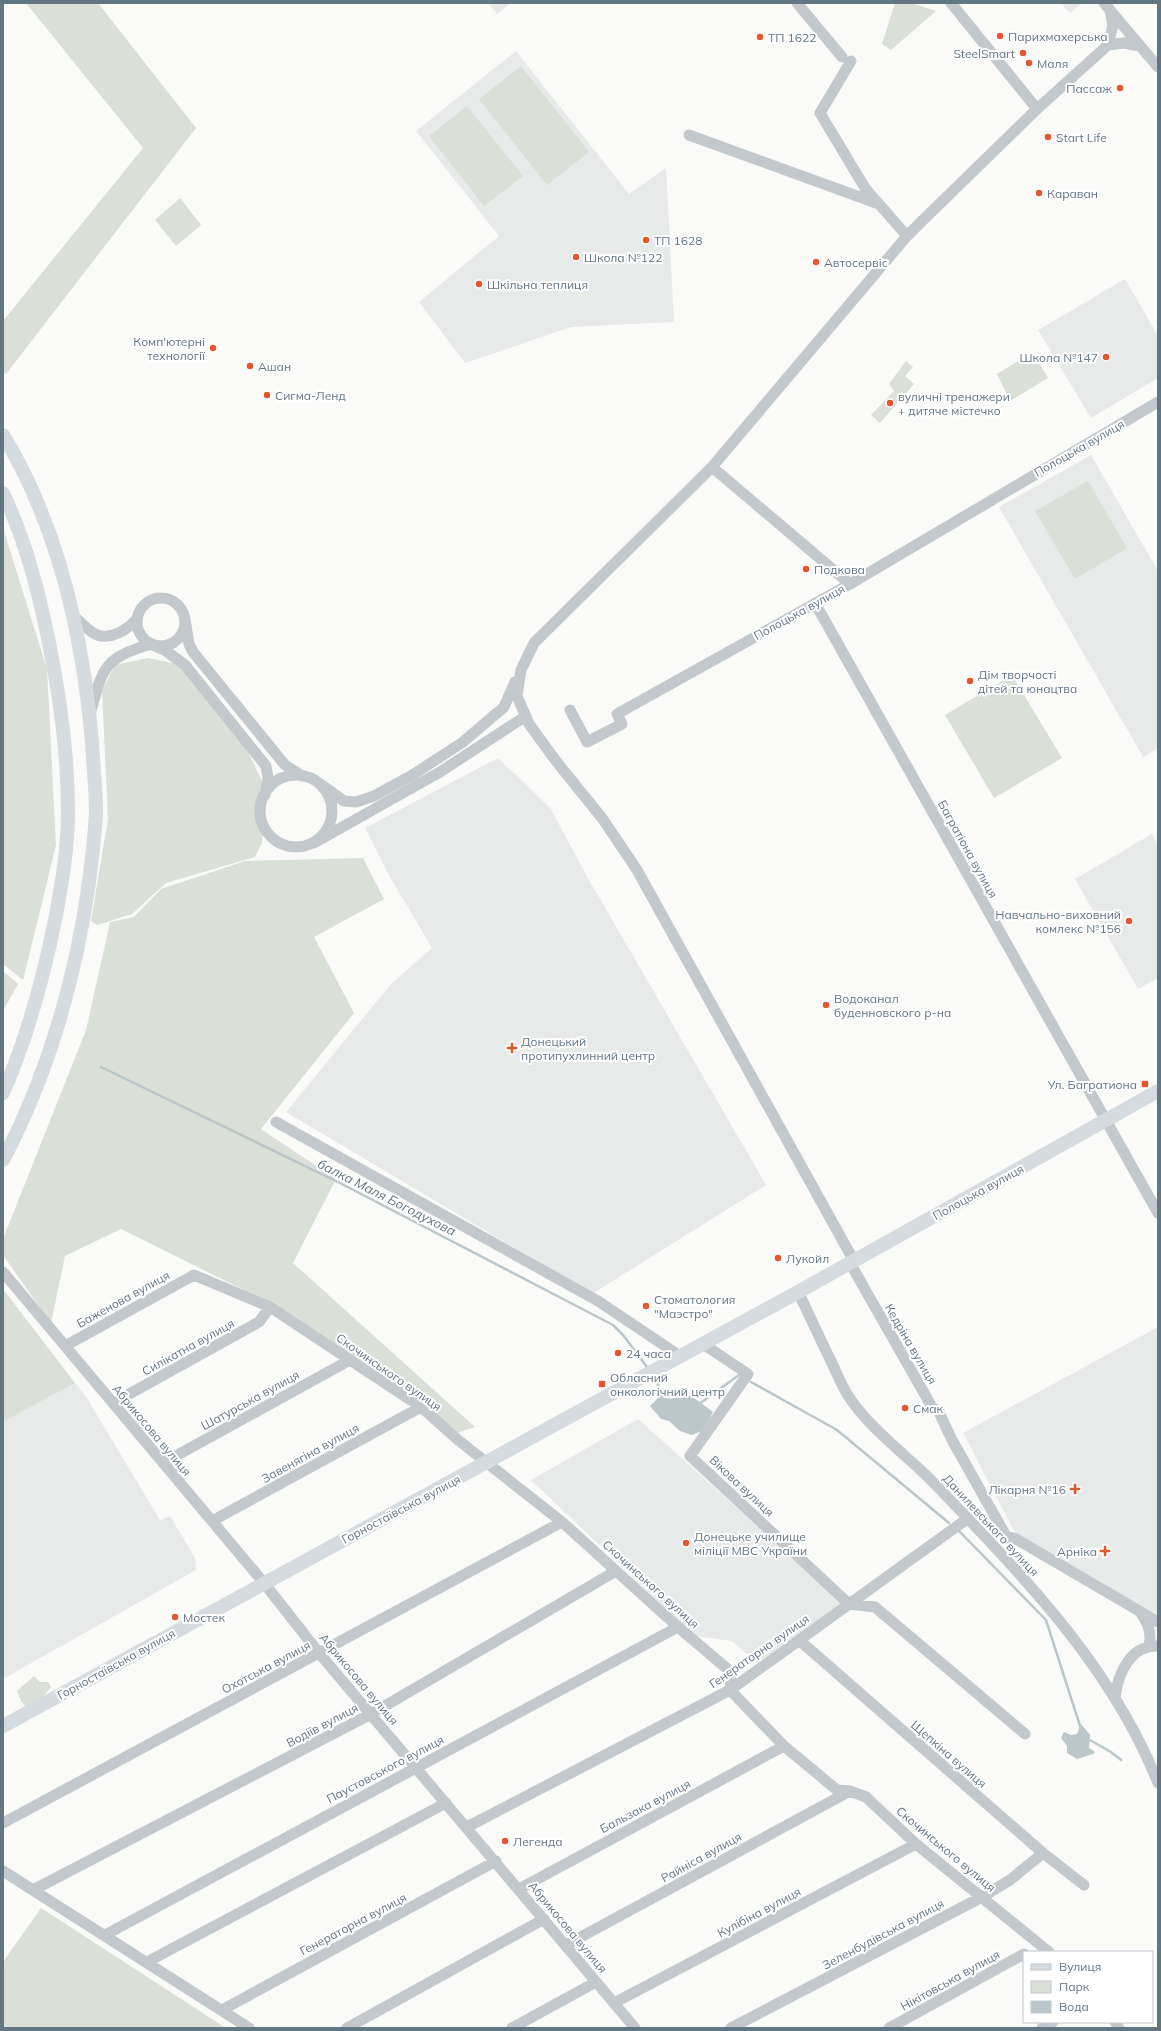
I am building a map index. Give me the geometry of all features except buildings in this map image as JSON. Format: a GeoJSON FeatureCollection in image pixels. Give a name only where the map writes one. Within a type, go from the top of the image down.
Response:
{"type":"FeatureCollection","features":[{"type":"Feature","properties":{"kind":"main road"},"geometry":{"type":"LineString","coordinates":[[3,435],[21,466],[49,531],[72,614],[82,663],[89,716],[96,811],[94,846],[78,946],[65,999],[30,1101],[3,1160]]}},
{"type":"Feature","properties":{"kind":"main road"},"geometry":{"type":"LineString","coordinates":[[3,493],[22,538],[34,580],[54,666],[62,719],[68,813],[60,893],[49,952],[39,993],[3,1093]]}},
{"type":"Feature","properties":{"kind":"main road","name":"Полоцька вулиця"},"geometry":{"type":"LineString","coordinates":[[798,1292],[1158,1091]]}},
{"type":"Feature","properties":{"kind":"main road","name":"Горностаївська вулиця"},"geometry":{"type":"LineString","coordinates":[[3,1726],[798,1292]]}},
{"type":"Feature","properties":{"kind":"street"},"geometry":{"type":"LineString","coordinates":[[797,3],[847,60],[820,113],[865,188],[907,236]]}},
{"type":"Feature","properties":{"kind":"street"},"geometry":{"type":"LineString","coordinates":[[951,3],[1037,109]]}},
{"type":"Feature","properties":{"kind":"street"},"geometry":{"type":"LineString","coordinates":[[72,614],[94,632],[105,636],[128,628],[137,619],[144,605],[158,598],[173,601],[179,606],[185,619],[189,644],[193,652],[286,765],[303,776],[319,783],[344,801],[356,802],[374,796],[414,774],[463,742],[504,707],[520,670],[534,643],[712,467],[907,236],[1037,109],[1108,45],[1113,25],[1107,7]]}},
{"type":"Feature","properties":{"kind":"street"},"geometry":{"type":"LineString","coordinates":[[1107,7],[1158,67]]}},
{"type":"Feature","properties":{"kind":"street"},"geometry":{"type":"LineString","coordinates":[[1108,45],[1124,43],[1140,46]]}},
{"type":"Feature","properties":{"kind":"street"},"geometry":{"type":"LineString","coordinates":[[689,135],[879,204]]}},
{"type":"Feature","properties":{"kind":"street","name":"Полоцька вулиця"},"geometry":{"type":"LineString","coordinates":[[570,710],[587,742],[622,724],[617,714],[850,584],[1158,402]]}},
{"type":"Feature","properties":{"kind":"street"},"geometry":{"type":"LineString","coordinates":[[712,467],[850,584]]}},
{"type":"Feature","properties":{"kind":"street","name":"Багратіона вулиця"},"geometry":{"type":"LineString","coordinates":[[815,603],[1158,1212]]}},
{"type":"Feature","properties":{"kind":"street"},"geometry":{"type":"LineString","coordinates":[[137,619],[140,634],[151,644],[166,651],[185,665],[266,766],[268,778],[260,811],[262,823],[269,834],[278,842],[290,846],[302,847],[314,843],[440,772],[526,716]]}},
{"type":"Feature","properties":{"kind":"street"},"geometry":{"type":"LineString","coordinates":[[89,716],[99,681],[105,670],[114,659],[126,652],[151,644],[163,646],[174,642],[180,637],[184,629],[185,619]]}},
{"type":"Feature","properties":{"kind":"street","name":"Кедріна вулиця"},"geometry":{"type":"LineString","coordinates":[[520,670],[517,696],[529,724],[556,761],[602,818],[637,870],[932,1407],[939,1412],[951,1438],[1006,1536],[1016,1539],[1158,1622]]}},
{"type":"Feature","properties":{"kind":"street"},"geometry":{"type":"LineString","coordinates":[[265,795],[276,782],[286,777],[303,776]]}},
{"type":"Feature","properties":{"kind":"street"},"geometry":{"type":"LineString","coordinates":[[314,843],[323,835],[330,825],[332,814],[331,802],[327,792],[319,783]]}},
{"type":"Feature","properties":{"kind":"street"},"geometry":{"type":"LineString","coordinates":[[276,1122],[598,1301],[680,1356]]}},
{"type":"Feature","properties":{"kind":"street","name":"Абрикосова вулиця"},"geometry":{"type":"LineString","coordinates":[[3,1272],[264,1583],[319,1653],[635,2028]]}},
{"type":"Feature","properties":{"kind":"street","name":"Баженова вулиця"},"geometry":{"type":"LineString","coordinates":[[65,1346],[194,1276]]}},
{"type":"Feature","properties":{"kind":"street","name":"Скочинського вулиця"},"geometry":{"type":"LineString","coordinates":[[194,1276],[270,1307],[421,1407],[458,1440],[562,1522],[678,1627],[731,1672],[730,1690],[784,1746],[837,1790],[850,1791],[866,1797],[916,1844],[982,1896],[1044,1949]]}},
{"type":"Feature","properties":{"kind":"street","name":"Данилевського вулиця"},"geometry":{"type":"LineString","coordinates":[[798,1292],[851,1400],[864,1416],[920,1469],[1027,1582],[1055,1616],[1115,1697],[1149,1761],[1158,1783]]}},
{"type":"Feature","properties":{"kind":"street","name":"Силікатна вулиця"},"geometry":{"type":"LineString","coordinates":[[113,1403],[259,1322],[270,1307]]}},
{"type":"Feature","properties":{"kind":"street","name":"Вікова вулиця"},"geometry":{"type":"LineString","coordinates":[[703,1344],[748,1374],[690,1456],[849,1604]]}},
{"type":"Feature","properties":{"kind":"street","name":"Шатурська вулиця"},"geometry":{"type":"LineString","coordinates":[[163,1463],[350,1360]]}},
{"type":"Feature","properties":{"kind":"street","name":"Завенягіна вулиця"},"geometry":{"type":"LineString","coordinates":[[212,1521],[421,1407]]}},
{"type":"Feature","properties":{"kind":"street","name":"Генераторна вулиця"},"geometry":{"type":"LineString","coordinates":[[467,1827],[730,1690],[967,1519]]}},
{"type":"Feature","properties":{"kind":"street","name":"Охотська вулиця"},"geometry":{"type":"LineString","coordinates":[[3,1823],[562,1522]]}},
{"type":"Feature","properties":{"kind":"street","name":"Водіїв вулиця"},"geometry":{"type":"LineString","coordinates":[[33,1890],[370,1714],[616,1571]]}},
{"type":"Feature","properties":{"kind":"street"},"geometry":{"type":"LineString","coordinates":[[849,1604],[875,1607],[1025,1734]]}},
{"type":"Feature","properties":{"kind":"street"},"geometry":{"type":"LineString","coordinates":[[1115,1697],[1117,1684],[1129,1659],[1153,1646],[1146,1619],[1140,1611]]}},
{"type":"Feature","properties":{"kind":"street","name":"Паустовського вулиця"},"geometry":{"type":"LineString","coordinates":[[105,1935],[678,1627]]}},
{"type":"Feature","properties":{"kind":"street","name":"Щепкіна вулиця"},"geometry":{"type":"LineString","coordinates":[[799,1640],[1043,1853],[1084,1885]]}},
{"type":"Feature","properties":{"kind":"street","name":"Бальзака вулиця"},"geometry":{"type":"LineString","coordinates":[[519,1889],[784,1746]]}},
{"type":"Feature","properties":{"kind":"street","name":"Райніса вулиця"},"geometry":{"type":"LineString","coordinates":[[566,1945],[850,1791]]}},
{"type":"Feature","properties":{"kind":"street"},"geometry":{"type":"LineString","coordinates":[[147,1962],[446,1803]]}},
{"type":"Feature","properties":{"kind":"street","name":"Кулібіна вулиця"},"geometry":{"type":"LineString","coordinates":[[614,2003],[916,1844]]}},
{"type":"Feature","properties":{"kind":"street","name":"Зеленбудівська вулиця"},"geometry":{"type":"LineString","coordinates":[[730,2028],[982,1896],[1010,1880],[1043,1853]]}},
{"type":"Feature","properties":{"kind":"street","name":"Генераторна вулиця"},"geometry":{"type":"LineString","coordinates":[[222,2010],[496,1862]]}},
{"type":"Feature","properties":{"kind":"street"},"geometry":{"type":"LineString","coordinates":[[3,1871],[249,2028]]}},
{"type":"Feature","properties":{"kind":"street"},"geometry":{"type":"LineString","coordinates":[[346,2028],[544,1919]]}},
{"type":"Feature","properties":{"kind":"street"},"geometry":{"type":"LineString","coordinates":[[1033,1951],[1044,1949]]}},
{"type":"Feature","properties":{"kind":"street","name":"Нікітовська вулиця"},"geometry":{"type":"LineString","coordinates":[[889,2028],[1023,1955]]}},
{"type":"Feature","properties":{"kind":"street"},"geometry":{"type":"LineString","coordinates":[[512,2028],[596,1982]]}},
{"type":"Feature","properties":{"kind":"shaded area"},"geometry":{"type":"Polygon","coordinates":[[[488,3],[511,3],[497,14],[488,3]]]}},
{"type":"Feature","properties":{"kind":"shaded area"},"geometry":{"type":"Polygon","coordinates":[[[1061,3],[1082,3],[1070,13],[1061,3]]]}},
{"type":"Feature","properties":{"kind":"shaded area"},"geometry":{"type":"Polygon","coordinates":[[[516,51],[629,194],[666,168],[674,322],[571,327],[465,363],[419,302],[499,236],[416,131],[516,51]]]}},
{"type":"Feature","properties":{"kind":"shaded area","name":"Школа №147"},"geometry":{"type":"Polygon","coordinates":[[[1125,279],[1158,336],[1158,378],[1091,418],[1038,330],[1125,279]]]}},
{"type":"Feature","properties":{"kind":"shaded area"},"geometry":{"type":"Polygon","coordinates":[[[1091,455],[1158,571],[1158,748],[1143,757],[999,507],[1091,455]]]}},
{"type":"Feature","properties":{"kind":"shaded area","name":"Донецький протипухлинний центр"},"geometry":{"type":"Polygon","coordinates":[[[498,758],[550,808],[589,880],[766,1185],[592,1294],[286,1112],[391,984],[432,948],[387,872],[365,828],[498,758]]]}},
{"type":"Feature","properties":{"kind":"shaded area","name":"Навчально-виховний комлекс №156"},"geometry":{"type":"Polygon","coordinates":[[[1152,834],[1158,845],[1158,978],[1138,989],[1075,879],[1152,834]]]}},
{"type":"Feature","properties":{"kind":"shaded area","name":"Лікарня №16"},"geometry":{"type":"Polygon","coordinates":[[[1158,1327],[1158,1615],[1021,1544],[963,1433],[1158,1327]]]}},
{"type":"Feature","properties":{"kind":"shaded area"},"geometry":{"type":"Polygon","coordinates":[[[75,1383],[85,1395],[160,1520],[170,1516],[195,1558],[196,1570],[3,1679],[3,1422],[75,1383]]]}},
{"type":"Feature","properties":{"kind":"shaded area","name":"Донецьке училище міліції МВС України"},"geometry":{"type":"Polygon","coordinates":[[[638,1419],[845,1605],[757,1663],[732,1641],[695,1636],[531,1480],[638,1419]]]}},
{"type":"Feature","properties":{"kind":"green space"},"geometry":{"type":"Polygon","coordinates":[[[26,3],[98,3],[196,128],[6,374],[3,372],[3,321],[143,148],[26,3]]]}},
{"type":"Feature","properties":{"kind":"green space"},"geometry":{"type":"Polygon","coordinates":[[[895,3],[911,3],[936,11],[891,50],[882,44],[895,3]]]}},
{"type":"Feature","properties":{"kind":"green space"},"geometry":{"type":"Polygon","coordinates":[[[521,66],[589,152],[547,185],[479,99],[521,66]]]}},
{"type":"Feature","properties":{"kind":"green space"},"geometry":{"type":"Polygon","coordinates":[[[467,106],[523,176],[484,206],[429,136],[467,106]]]}},
{"type":"Feature","properties":{"kind":"green space"},"geometry":{"type":"Polygon","coordinates":[[[180,198],[201,225],[176,246],[155,220],[180,198]]]}},
{"type":"Feature","properties":{"kind":"green space"},"geometry":{"type":"Polygon","coordinates":[[[1033,352],[1048,378],[1010,401],[997,374],[1033,352]]]}},
{"type":"Feature","properties":{"kind":"green space","name":"вуличні тренажери + дитяче містечко"},"geometry":{"type":"Polygon","coordinates":[[[906,361],[913,367],[905,376],[914,384],[880,423],[871,415],[894,391],[889,384],[906,361]]]}},
{"type":"Feature","properties":{"kind":"green space"},"geometry":{"type":"Polygon","coordinates":[[[1088,481],[1127,548],[1075,579],[1035,511],[1088,481]]]}},
{"type":"Feature","properties":{"kind":"green space"},"geometry":{"type":"Polygon","coordinates":[[[3,528],[47,669],[56,845],[23,980],[3,964],[3,528]]]}},
{"type":"Feature","properties":{"kind":"green space"},"geometry":{"type":"Polygon","coordinates":[[[148,658],[177,664],[239,733],[263,783],[262,843],[255,857],[166,883],[132,914],[97,925],[91,921],[108,819],[102,691],[115,665],[148,658]]]}},
{"type":"Feature","properties":{"kind":"green space"},"geometry":{"type":"Polygon","coordinates":[[[1012,675],[1062,758],[994,798],[945,715],[1012,675]]]}},
{"type":"Feature","properties":{"kind":"green space"},"geometry":{"type":"Polygon","coordinates":[[[363,858],[384,899],[314,937],[354,1013],[261,1129],[336,1179],[293,1263],[475,1427],[457,1433],[274,1305],[121,1229],[65,1256],[51,1323],[3,1255],[3,1239],[86,1030],[110,922],[134,917],[161,889],[245,861],[363,858]]]}},
{"type":"Feature","properties":{"kind":"green space"},"geometry":{"type":"Polygon","coordinates":[[[3,971],[18,984],[3,1011],[3,971]]]}},
{"type":"Feature","properties":{"kind":"green space"},"geometry":{"type":"Polygon","coordinates":[[[3,1289],[75,1383],[3,1422],[3,1289]]]}},
{"type":"Feature","properties":{"kind":"green space"},"geometry":{"type":"Polygon","coordinates":[[[34,1676],[40,1682],[48,1682],[51,1687],[39,1702],[25,1706],[17,1691],[34,1676]]]}},
{"type":"Feature","properties":{"kind":"green space"},"geometry":{"type":"Polygon","coordinates":[[[41,1908],[226,2028],[3,2028],[3,1962],[41,1908]]]}},
{"type":"Feature","properties":{"kind":"water"},"geometry":{"type":"Polygon","coordinates":[[[660,1390],[664,1390],[670,1399],[679,1395],[690,1395],[713,1412],[704,1430],[692,1435],[680,1431],[669,1421],[661,1419],[650,1406],[657,1399],[660,1390]]]}},
{"type":"Feature","properties":{"kind":"water"},"geometry":{"type":"Polygon","coordinates":[[[1081,1724],[1090,1735],[1089,1748],[1095,1752],[1077,1759],[1067,1753],[1067,1746],[1061,1738],[1064,1732],[1071,1735],[1077,1734],[1081,1724]]]}},
{"type":"Feature","properties":{"kind":"waterway","name":"балка Маля Богодухова"},"geometry":{"type":"LineString","coordinates":[[101,1067],[340,1183],[613,1325],[623,1335],[647,1367]]}},
{"type":"Feature","properties":{"kind":"waterway","name":"балка Маля Богодухова"},"geometry":{"type":"LineString","coordinates":[[699,1404],[739,1375]]}},
{"type":"Feature","properties":{"kind":"waterway","name":"балка Маля Богодухова"},"geometry":{"type":"LineString","coordinates":[[656,1380],[661,1392]]}},
{"type":"Feature","properties":{"kind":"waterway","name":"балка Маля Богодухова"},"geometry":{"type":"LineString","coordinates":[[751,1382],[837,1430],[949,1523]]}},
{"type":"Feature","properties":{"kind":"waterway","name":"балка Маля Богодухова"},"geometry":{"type":"LineString","coordinates":[[960,1532],[1046,1620],[1081,1729]]}},
{"type":"Feature","properties":{"kind":"waterway","name":"балка Маля Богодухова"},"geometry":{"type":"LineString","coordinates":[[1088,1739],[1111,1752],[1121,1760]]}},
{"type":"Feature","properties":{"kind":"place","name":"Парихмахерська"},"geometry":{"type":"Point","coordinates":[1000,36]}},
{"type":"Feature","properties":{"kind":"place","name":"ТП 1622"},"geometry":{"type":"Point","coordinates":[760,37]}},
{"type":"Feature","properties":{"kind":"place","name":"SteelSmart"},"geometry":{"type":"Point","coordinates":[1023,53]}},
{"type":"Feature","properties":{"kind":"place","name":"Маля"},"geometry":{"type":"Point","coordinates":[1029,63]}},
{"type":"Feature","properties":{"kind":"place","name":"Пассаж"},"geometry":{"type":"Point","coordinates":[1120,88]}},
{"type":"Feature","properties":{"kind":"place","name":"Start Life"},"geometry":{"type":"Point","coordinates":[1048,137]}},
{"type":"Feature","properties":{"kind":"place","name":"Караван"},"geometry":{"type":"Point","coordinates":[1039,193]}},
{"type":"Feature","properties":{"kind":"place","name":"ТП 1628"},"geometry":{"type":"Point","coordinates":[646,240]}},
{"type":"Feature","properties":{"kind":"place","name":"Школа №122"},"geometry":{"type":"Point","coordinates":[576,257]}},
{"type":"Feature","properties":{"kind":"place","name":"Автосервіс"},"geometry":{"type":"Point","coordinates":[816,262]}},
{"type":"Feature","properties":{"kind":"place","name":"Шкільна теплиця"},"geometry":{"type":"Point","coordinates":[479,284]}},
{"type":"Feature","properties":{"kind":"place","name":"Комп'ютерні технології"},"geometry":{"type":"Point","coordinates":[213,348]}},
{"type":"Feature","properties":{"kind":"place","name":"Школа №147"},"geometry":{"type":"Point","coordinates":[1106,357]}},
{"type":"Feature","properties":{"kind":"place","name":"Ашан"},"geometry":{"type":"Point","coordinates":[250,366]}},
{"type":"Feature","properties":{"kind":"place","name":"Сигма-Ленд"},"geometry":{"type":"Point","coordinates":[267,395]}},
{"type":"Feature","properties":{"kind":"place","name":"вуличні тренажери + дитяче містечко"},"geometry":{"type":"Point","coordinates":[890,403]}},
{"type":"Feature","properties":{"kind":"place","name":"Подкова"},"geometry":{"type":"Point","coordinates":[806,569]}},
{"type":"Feature","properties":{"kind":"place","name":"Дім творчості дітей та юнацтва"},"geometry":{"type":"Point","coordinates":[970,681]}},
{"type":"Feature","properties":{"kind":"place","name":"Навчально-виховний комлекс №156"},"geometry":{"type":"Point","coordinates":[1129,921]}},
{"type":"Feature","properties":{"kind":"place","name":"Водоканал буденновского р-на"},"geometry":{"type":"Point","coordinates":[826,1005]}},
{"type":"Feature","properties":{"kind":"place","name":"Донецький протипухлинний центр"},"geometry":{"type":"Point","coordinates":[512,1048]}},
{"type":"Feature","properties":{"kind":"place","name":"Ул. Багратиона"},"geometry":{"type":"Point","coordinates":[1145,1084]}},
{"type":"Feature","properties":{"kind":"place","name":"Лукойл"},"geometry":{"type":"Point","coordinates":[778,1258]}},
{"type":"Feature","properties":{"kind":"place","name":"Стоматология \"Маэстро\""},"geometry":{"type":"Point","coordinates":[646,1306]}},
{"type":"Feature","properties":{"kind":"place","name":"24 часа"},"geometry":{"type":"Point","coordinates":[618,1353]}},
{"type":"Feature","properties":{"kind":"place","name":"Обласний онкологічний центр"},"geometry":{"type":"Point","coordinates":[602,1384]}},
{"type":"Feature","properties":{"kind":"place","name":"Смак"},"geometry":{"type":"Point","coordinates":[905,1408]}},
{"type":"Feature","properties":{"kind":"place","name":"Лікарня №16"},"geometry":{"type":"Point","coordinates":[1075,1489]}},
{"type":"Feature","properties":{"kind":"place","name":"Донецьке училище міліції МВС України"},"geometry":{"type":"Point","coordinates":[686,1543]}},
{"type":"Feature","properties":{"kind":"place","name":"Арніка"},"geometry":{"type":"Point","coordinates":[1105,1551]}},
{"type":"Feature","properties":{"kind":"place","name":"Мостек"},"geometry":{"type":"Point","coordinates":[175,1617]}},
{"type":"Feature","properties":{"kind":"place","name":"Легенда"},"geometry":{"type":"Point","coordinates":[505,1841]}}]}
